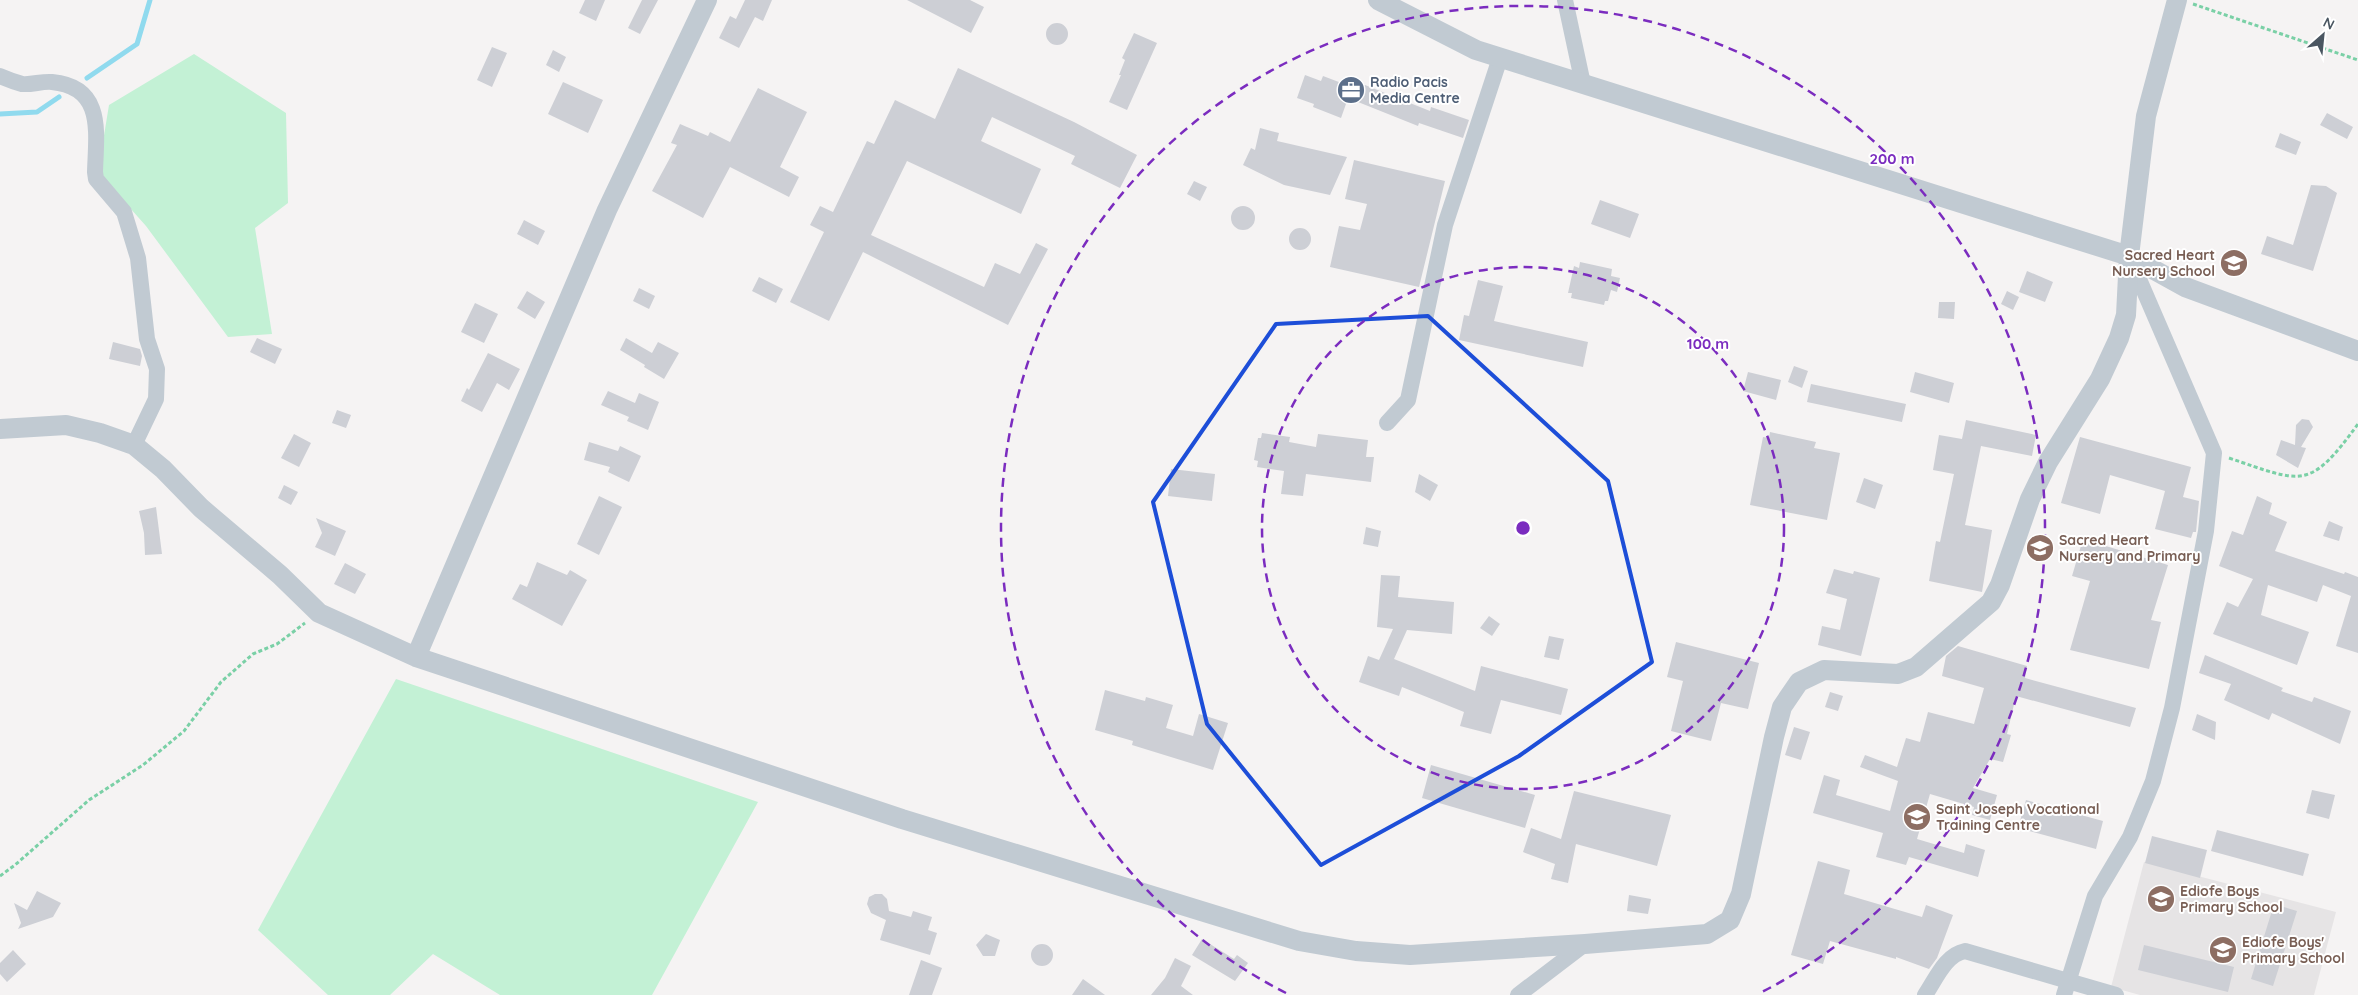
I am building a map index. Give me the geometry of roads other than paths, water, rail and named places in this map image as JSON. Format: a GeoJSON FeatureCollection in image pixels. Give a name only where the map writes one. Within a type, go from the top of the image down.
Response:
{"type":"FeatureCollection","features":[{"type":"Feature","properties":{"kind":"street"},"geometry":{"type":"LineString","coordinates":[[416,657],[607,210],[707,0]]}},
{"type":"Feature","properties":{"kind":"street"},"geometry":{"type":"LineString","coordinates":[[1378,0],[1476,50],[2129,256],[2185,287],[2358,351]]}},
{"type":"Feature","properties":{"kind":"street"},"geometry":{"type":"LineString","coordinates":[[1565,0],[1583,84]]}},
{"type":"Feature","properties":{"kind":"street"},"geometry":{"type":"LineString","coordinates":[[0,429],[66,425],[100,433],[134,445],[163,469],[201,508],[280,575],[319,613],[416,657],[902,819],[1299,941],[1356,951],[1410,955],[1707,934],[1730,920],[1741,894],[1782,707],[1799,682],[1824,670],[1898,674],[1916,667],[1991,602],[2000,585],[2030,499],[2048,462],[2100,379],[2119,338],[2126,315],[2129,256],[2146,116],[2184,2]]}},
{"type":"Feature","properties":{"kind":"street"},"geometry":{"type":"LineString","coordinates":[[1387,423],[1408,400],[1445,225],[1500,58]]}},
{"type":"Feature","properties":{"kind":"street"},"geometry":{"type":"LineString","coordinates":[[0,76],[23,84],[52,82],[74,88],[92,105],[96,116],[96,179],[124,212],[138,258],[147,339],[157,369],[156,399],[134,445]]}},
{"type":"Feature","properties":{"kind":"street"},"geometry":{"type":"LineString","coordinates":[[2066,987],[2095,896],[2130,837],[2153,781],[2172,708],[2206,530],[2214,453],[2129,256]]}},
{"type":"Feature","properties":{"kind":"street"},"geometry":{"type":"LineString","coordinates":[[1518,995],[1585,944]]}},
{"type":"Feature","properties":{"kind":"street"},"geometry":{"type":"LineString","coordinates":[[1926,995],[1948,960],[1956,953],[1966,951],[2066,987],[2116,995]]}},
{"type":"Feature","properties":{"kind":"waterway"},"geometry":{"type":"LineString","coordinates":[[87,78],[137,44],[150,0]]}},
{"type":"Feature","properties":{"kind":"waterway"},"geometry":{"type":"LineString","coordinates":[[0,114],[37,112],[59,97]]}},
{"type":"Feature","properties":{"kind":"place","name":"Radio Pacis Media Centre"},"geometry":{"type":"Point","coordinates":[1351,90]}},
{"type":"Feature","properties":{"kind":"place","name":"Sacred Heart Nursery School"},"geometry":{"type":"Point","coordinates":[2234,263]}},
{"type":"Feature","properties":{"kind":"place","name":"Sacred Heart Nursery and Primary"},"geometry":{"type":"Point","coordinates":[2040,548]}},
{"type":"Feature","properties":{"kind":"place","name":"Saint Joseph Vocational Training Centre"},"geometry":{"type":"Point","coordinates":[1917,817]}},
{"type":"Feature","properties":{"kind":"place","name":"Ediofe Boys Primary School"},"geometry":{"type":"Point","coordinates":[2161,899]}},
{"type":"Feature","properties":{"kind":"place","name":"Ediofe Boys' Primary School"},"geometry":{"type":"Point","coordinates":[2223,950]}}]}
